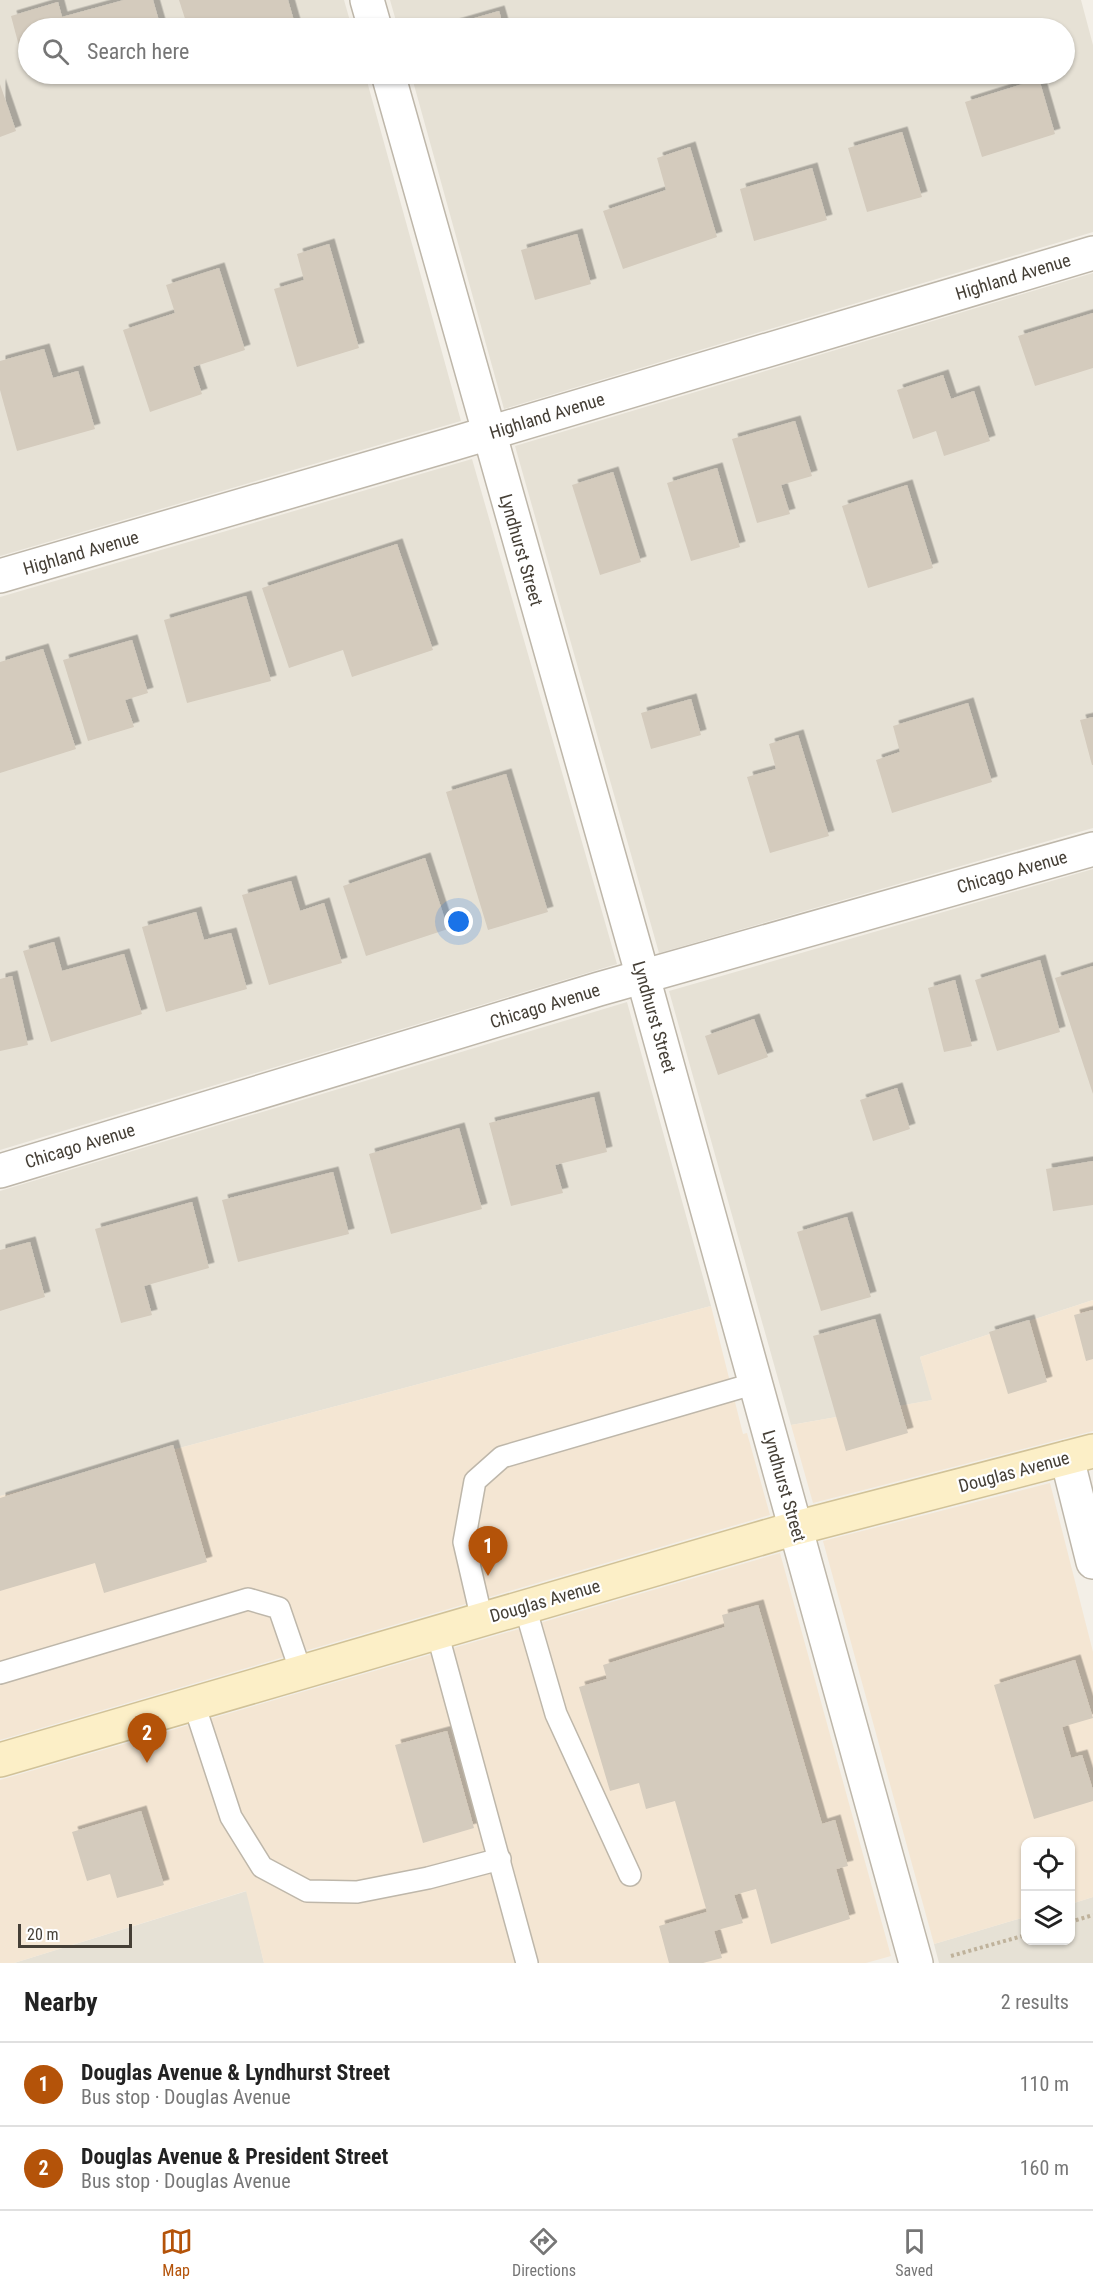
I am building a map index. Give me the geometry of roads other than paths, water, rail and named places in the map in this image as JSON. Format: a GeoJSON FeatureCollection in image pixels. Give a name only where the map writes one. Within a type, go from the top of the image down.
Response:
{"type":"FeatureCollection","features":[{"type":"Feature","properties":{"kind":"street"},"geometry":{"type":"LineString","coordinates":[[367,0],[372,18]]}},
{"type":"Feature","properties":{"kind":"street","name":"Lyndhurst Street"},"geometry":{"type":"LineString","coordinates":[[391,84],[643,977],[915,1963]]}},
{"type":"Feature","properties":{"kind":"street","name":"Highland Avenue"},"geometry":{"type":"LineString","coordinates":[[0,576],[488,434],[1093,253]]}},
{"type":"Feature","properties":{"kind":"street","name":"Chicago Avenue"},"geometry":{"type":"LineString","coordinates":[[0,1171],[643,977],[1093,849]]}},
{"type":"Feature","properties":{"kind":"street"},"geometry":{"type":"LineString","coordinates":[[1080,1455],[1093,1562]]}},
{"type":"Feature","properties":{"kind":"street","name":"Douglas Avenue"},"geometry":{"type":"LineString","coordinates":[[0,1760],[796,1528],[1080,1455]]}},
{"type":"Feature","properties":{"kind":"lane"},"geometry":{"type":"LineString","coordinates":[[482,1620],[464,1542],[475,1481],[502,1457],[756,1383]]}},
{"type":"Feature","properties":{"kind":"lane"},"geometry":{"type":"LineString","coordinates":[[0,1673],[248,1599],[279,1608],[302,1672]]}},
{"type":"Feature","properties":{"kind":"lane"},"geometry":{"type":"LineString","coordinates":[[525,1607],[556,1714],[630,1875]]}},
{"type":"Feature","properties":{"kind":"lane"},"geometry":{"type":"LineString","coordinates":[[437,1632],[527,1963]]}},
{"type":"Feature","properties":{"kind":"lane"},"geometry":{"type":"LineString","coordinates":[[194,1704],[231,1817],[262,1868],[307,1891],[357,1892],[428,1878],[500,1859]]}},
{"type":"Feature","properties":{"kind":"place","name":"Douglas Avenue & Lyndhurst Street"},"geometry":{"type":"Point","coordinates":[488,1576]}},
{"type":"Feature","properties":{"kind":"place","name":"Douglas Avenue & President Street"},"geometry":{"type":"Point","coordinates":[147,1763]}}]}
